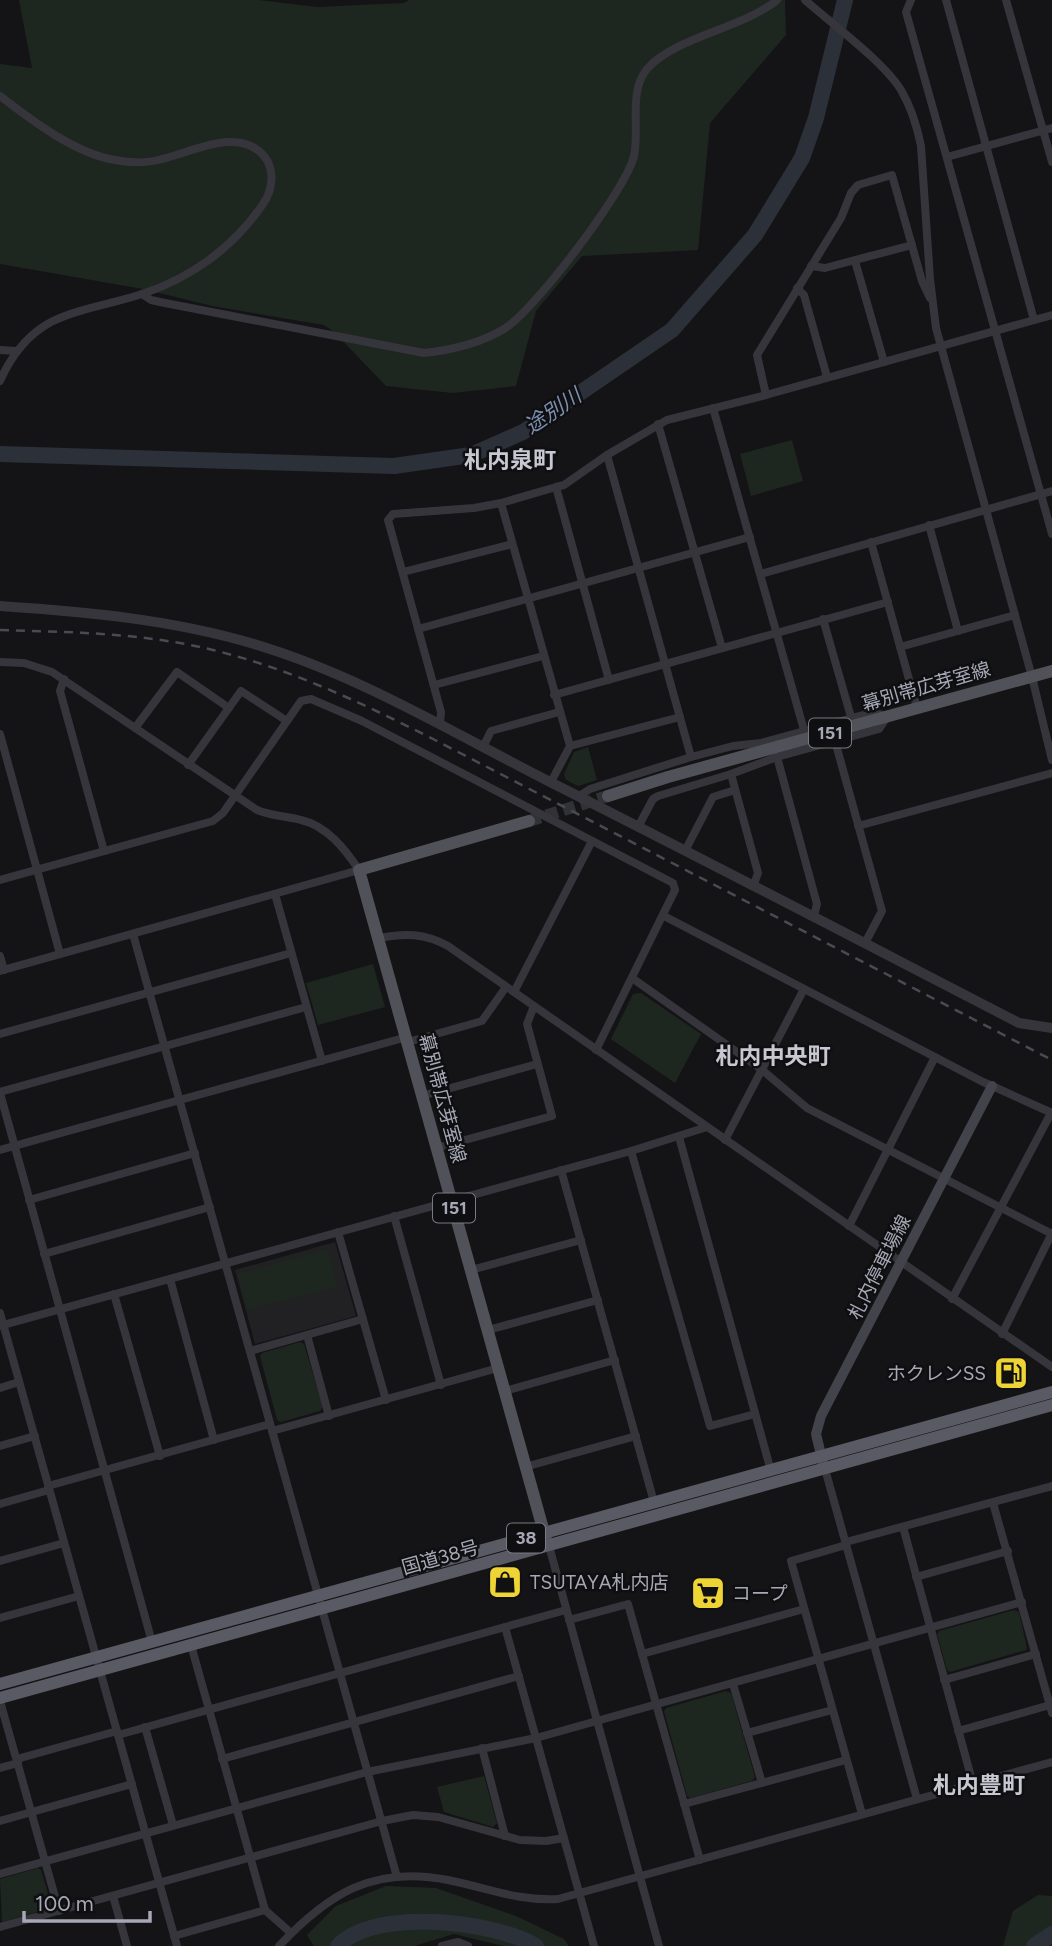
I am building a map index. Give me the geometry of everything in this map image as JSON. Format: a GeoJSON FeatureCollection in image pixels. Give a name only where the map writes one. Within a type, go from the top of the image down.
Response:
{"type":"FeatureCollection","features":[{"type":"Feature","properties":{"kind":"highway","name":"国道38号"},"geometry":{"type":"LineString","coordinates":[[0,1684],[191,1645],[322,1609],[548,1546],[1052,1392]]}},
{"type":"Feature","properties":{"kind":"highway","name":"国道38号"},"geometry":{"type":"LineString","coordinates":[[823,1462],[1052,1405]]}},
{"type":"Feature","properties":{"kind":"highway","name":"国道38号"},"geometry":{"type":"LineString","coordinates":[[0,1700],[152,1642],[654,1502],[773,1476]]}},
{"type":"Feature","properties":{"kind":"main road","name":"幕別帯広芽室線"},"geometry":{"type":"LineString","coordinates":[[608,796],[1052,671]]}},
{"type":"Feature","properties":{"kind":"main road"},"geometry":{"type":"LineString","coordinates":[[359,870],[529,821]]}},
{"type":"Feature","properties":{"kind":"main road","name":"幕別帯広芽室線"},"geometry":{"type":"LineString","coordinates":[[359,870],[548,1546]]}},
{"type":"Feature","properties":{"kind":"main road","name":"札内停車場線"},"geometry":{"type":"LineString","coordinates":[[823,1462],[816,1434],[821,1416],[992,1086]]}},
{"type":"Feature","properties":{"kind":"street"},"geometry":{"type":"LineString","coordinates":[[142,294],[151,300],[165,303],[424,353],[455,349],[483,339],[523,315],[611,203],[634,157],[639,80],[648,68],[672,49],[721,31],[777,0]]}},
{"type":"Feature","properties":{"kind":"street"},"geometry":{"type":"LineString","coordinates":[[806,0],[868,55],[900,88],[917,127],[921,146],[932,304],[940,346],[1049,739],[1052,760]]}},
{"type":"Feature","properties":{"kind":"street"},"geometry":{"type":"LineString","coordinates":[[911,0],[906,12],[1052,534]]}},
{"type":"Feature","properties":{"kind":"street"},"geometry":{"type":"LineString","coordinates":[[946,0],[1034,320]]}},
{"type":"Feature","properties":{"kind":"street"},"geometry":{"type":"LineString","coordinates":[[1006,0],[1048,129],[1052,162]]}},
{"type":"Feature","properties":{"kind":"street"},"geometry":{"type":"LineString","coordinates":[[0,96],[26,116],[81,149],[113,160],[160,160],[232,142],[247,145],[259,151],[267,160],[272,183],[268,197],[254,217],[216,256],[182,278],[142,294],[52,322],[37,331],[17,351],[0,381]]}},
{"type":"Feature","properties":{"kind":"street"},"geometry":{"type":"LineString","coordinates":[[947,157],[1048,129]]}},
{"type":"Feature","properties":{"kind":"street"},"geometry":{"type":"LineString","coordinates":[[766,395],[757,355],[841,218],[851,192],[858,185],[892,175],[922,281],[932,304]]}},
{"type":"Feature","properties":{"kind":"street"},"geometry":{"type":"LineString","coordinates":[[811,265],[825,268],[912,245]]}},
{"type":"Feature","properties":{"kind":"street"},"geometry":{"type":"LineString","coordinates":[[855,261],[884,362]]}},
{"type":"Feature","properties":{"kind":"street"},"geometry":{"type":"LineString","coordinates":[[797,289],[804,295],[827,377]]}},
{"type":"Feature","properties":{"kind":"street"},"geometry":{"type":"LineString","coordinates":[[440,725],[441,712],[388,520],[393,514],[474,508],[556,488],[658,424],[1034,320],[1051,318]]}},
{"type":"Feature","properties":{"kind":"street"},"geometry":{"type":"LineString","coordinates":[[0,350],[17,351]]}},
{"type":"Feature","properties":{"kind":"street"},"geometry":{"type":"LineString","coordinates":[[713,408],[804,730]]}},
{"type":"Feature","properties":{"kind":"street"},"geometry":{"type":"LineString","coordinates":[[658,424],[722,648]]}},
{"type":"Feature","properties":{"kind":"street"},"geometry":{"type":"LineString","coordinates":[[607,455],[691,757]]}},
{"type":"Feature","properties":{"kind":"street"},"geometry":{"type":"LineString","coordinates":[[556,488],[610,680]]}},
{"type":"Feature","properties":{"kind":"street"},"geometry":{"type":"LineString","coordinates":[[761,574],[1052,491]]}},
{"type":"Feature","properties":{"kind":"street"},"geometry":{"type":"LineString","coordinates":[[501,503],[570,746],[551,782]]}},
{"type":"Feature","properties":{"kind":"street"},"geometry":{"type":"LineString","coordinates":[[929,525],[958,631]]}},
{"type":"Feature","properties":{"kind":"street"},"geometry":{"type":"LineString","coordinates":[[418,629],[750,537]]}},
{"type":"Feature","properties":{"kind":"street"},"geometry":{"type":"LineString","coordinates":[[871,542],[917,708]]}},
{"type":"Feature","properties":{"kind":"street"},"geometry":{"type":"LineString","coordinates":[[403,572],[512,544]]}},
{"type":"Feature","properties":{"kind":"street"},"geometry":{"type":"LineString","coordinates":[[554,695],[888,602]]}},
{"type":"Feature","properties":{"kind":"street"},"geometry":{"type":"LineString","coordinates":[[0,606],[130,617],[192,628],[255,644],[304,661],[352,681],[686,849],[1020,1023],[1052,1028]]}},
{"type":"Feature","properties":{"kind":"street"},"geometry":{"type":"LineString","coordinates":[[900,647],[1015,615]]}},
{"type":"Feature","properties":{"kind":"street"},"geometry":{"type":"LineString","coordinates":[[824,619],[851,718]]}},
{"type":"Feature","properties":{"kind":"street"},"geometry":{"type":"LineString","coordinates":[[434,685],[543,656]]}},
{"type":"Feature","properties":{"kind":"street"},"geometry":{"type":"LineString","coordinates":[[0,662],[24,663],[52,672],[234,797],[266,814],[304,820],[328,832],[359,870],[2,970],[0,956]]}},
{"type":"Feature","properties":{"kind":"street"},"geometry":{"type":"LineString","coordinates":[[135,729],[177,672],[229,708]]}},
{"type":"Feature","properties":{"kind":"street"},"geometry":{"type":"LineString","coordinates":[[64,679],[60,691],[104,851]]}},
{"type":"Feature","properties":{"kind":"street"},"geometry":{"type":"LineString","coordinates":[[188,765],[241,691],[288,721]]}},
{"type":"Feature","properties":{"kind":"street"},"geometry":{"type":"LineString","coordinates":[[0,880],[213,821],[223,813],[301,701],[311,699],[362,721],[673,883],[676,890],[596,1050]]}},
{"type":"Feature","properties":{"kind":"street"},"geometry":{"type":"LineString","coordinates":[[483,747],[491,731],[559,712]]}},
{"type":"Feature","properties":{"kind":"street"},"geometry":{"type":"LineString","coordinates":[[579,796],[590,789],[733,746],[761,743],[874,712],[887,717],[879,729],[777,757],[658,796],[653,799],[638,827]]}},
{"type":"Feature","properties":{"kind":"street"},"geometry":{"type":"LineString","coordinates":[[570,746],[680,717]]}},
{"type":"Feature","properties":{"kind":"street"},"geometry":{"type":"LineString","coordinates":[[0,734],[60,954]]}},
{"type":"Feature","properties":{"kind":"street"},"geometry":{"type":"LineString","coordinates":[[835,741],[882,911],[865,943]]}},
{"type":"Feature","properties":{"kind":"street"},"geometry":{"type":"LineString","coordinates":[[777,757],[817,904],[814,916]]}},
{"type":"Feature","properties":{"kind":"street"},"geometry":{"type":"LineString","coordinates":[[858,826],[1052,773]]}},
{"type":"Feature","properties":{"kind":"street"},"geometry":{"type":"LineString","coordinates":[[731,774],[758,873],[754,884]]}},
{"type":"Feature","properties":{"kind":"street"},"geometry":{"type":"LineString","coordinates":[[686,849],[713,797],[735,790]]}},
{"type":"Feature","properties":{"kind":"street"},"geometry":{"type":"LineString","coordinates":[[0,1150],[322,1061],[482,1021],[510,990],[592,841]]}},
{"type":"Feature","properties":{"kind":"street"},"geometry":{"type":"LineString","coordinates":[[275,894],[322,1061]]}},
{"type":"Feature","properties":{"kind":"street"},"geometry":{"type":"LineString","coordinates":[[664,916],[935,1057],[1051,1113],[953,1299]]}},
{"type":"Feature","properties":{"kind":"street"},"geometry":{"type":"LineString","coordinates":[[379,938],[404,933],[434,939],[1052,1367]]}},
{"type":"Feature","properties":{"kind":"street"},"geometry":{"type":"LineString","coordinates":[[133,934],[397,1877]]}},
{"type":"Feature","properties":{"kind":"street"},"geometry":{"type":"LineString","coordinates":[[0,1034],[291,953]]}},
{"type":"Feature","properties":{"kind":"street"},"geometry":{"type":"LineString","coordinates":[[632,978],[761,1069],[807,1108],[1052,1233],[1002,1334]]}},
{"type":"Feature","properties":{"kind":"street"},"geometry":{"type":"LineString","coordinates":[[725,1140],[804,989]]}},
{"type":"Feature","properties":{"kind":"street"},"geometry":{"type":"LineString","coordinates":[[152,1642],[0,1093],[306,1006]]}},
{"type":"Feature","properties":{"kind":"street"},"geometry":{"type":"LineString","coordinates":[[436,1148],[552,1116],[527,1024],[534,1006]]}},
{"type":"Feature","properties":{"kind":"street"},"geometry":{"type":"LineString","coordinates":[[849,1226],[935,1057]]}},
{"type":"Feature","properties":{"kind":"street"},"geometry":{"type":"LineString","coordinates":[[422,1096],[537,1064]]}},
{"type":"Feature","properties":{"kind":"street"},"geometry":{"type":"LineString","coordinates":[[2,1326],[707,1128]]}},
{"type":"Feature","properties":{"kind":"street"},"geometry":{"type":"LineString","coordinates":[[679,1137],[773,1476]]}},
{"type":"Feature","properties":{"kind":"street"},"geometry":{"type":"LineString","coordinates":[[631,1151],[710,1426],[755,1414]]}},
{"type":"Feature","properties":{"kind":"street"},"geometry":{"type":"LineString","coordinates":[[29,1200],[195,1153]]}},
{"type":"Feature","properties":{"kind":"street"},"geometry":{"type":"LineString","coordinates":[[561,1170],[654,1502]]}},
{"type":"Feature","properties":{"kind":"street"},"geometry":{"type":"LineString","coordinates":[[44,1254],[210,1207]]}},
{"type":"Feature","properties":{"kind":"street"},"geometry":{"type":"LineString","coordinates":[[394,1216],[441,1385]]}},
{"type":"Feature","properties":{"kind":"street"},"geometry":{"type":"LineString","coordinates":[[338,1232],[386,1400]]}},
{"type":"Feature","properties":{"kind":"street"},"geometry":{"type":"LineString","coordinates":[[471,1270],[581,1240]]}},
{"type":"Feature","properties":{"kind":"street"},"geometry":{"type":"LineString","coordinates":[[170,1279],[214,1440]]}},
{"type":"Feature","properties":{"kind":"street"},"geometry":{"type":"LineString","coordinates":[[114,1294],[160,1456]]}},
{"type":"Feature","properties":{"kind":"street"},"geometry":{"type":"LineString","coordinates":[[488,1330],[598,1300]]}},
{"type":"Feature","properties":{"kind":"street"},"geometry":{"type":"LineString","coordinates":[[0,1313],[177,1946]]}},
{"type":"Feature","properties":{"kind":"street"},"geometry":{"type":"LineString","coordinates":[[250,1351],[363,1320]]}},
{"type":"Feature","properties":{"kind":"street"},"geometry":{"type":"LineString","coordinates":[[307,1335],[329,1416]]}},
{"type":"Feature","properties":{"kind":"street"},"geometry":{"type":"LineString","coordinates":[[505,1391],[615,1360]]}},
{"type":"Feature","properties":{"kind":"street"},"geometry":{"type":"LineString","coordinates":[[0,1504],[214,1440],[329,1416],[498,1368]]}},
{"type":"Feature","properties":{"kind":"street"},"geometry":{"type":"LineString","coordinates":[[0,1388],[19,1382]]}},
{"type":"Feature","properties":{"kind":"street"},"geometry":{"type":"LineString","coordinates":[[0,1446],[35,1436]]}},
{"type":"Feature","properties":{"kind":"street"},"geometry":{"type":"LineString","coordinates":[[526,1468],[636,1437]]}},
{"type":"Feature","properties":{"kind":"street"},"geometry":{"type":"LineString","coordinates":[[823,1462],[917,1799]]}},
{"type":"Feature","properties":{"kind":"street"},"geometry":{"type":"LineString","coordinates":[[862,1814],[791,1561],[1052,1486]]}},
{"type":"Feature","properties":{"kind":"street"},"geometry":{"type":"LineString","coordinates":[[958,1731],[1051,1709],[993,1503]]}},
{"type":"Feature","properties":{"kind":"street"},"geometry":{"type":"LineString","coordinates":[[903,1527],[973,1784]]}},
{"type":"Feature","properties":{"kind":"street"},"geometry":{"type":"LineString","coordinates":[[0,1561],[64,1543]]}},
{"type":"Feature","properties":{"kind":"street"},"geometry":{"type":"LineString","coordinates":[[548,1546],[659,1946]]}},
{"type":"Feature","properties":{"kind":"street"},"geometry":{"type":"LineString","coordinates":[[916,1577],[1008,1551]]}},
{"type":"Feature","properties":{"kind":"street"},"geometry":{"type":"LineString","coordinates":[[0,1618],[79,1596]]}},
{"type":"Feature","properties":{"kind":"street"},"geometry":{"type":"LineString","coordinates":[[0,1874],[367,1772],[536,1738],[597,1722],[1022,1602]]}},
{"type":"Feature","properties":{"kind":"street"},"geometry":{"type":"LineString","coordinates":[[569,1620],[628,1604],[700,1860]]}},
{"type":"Feature","properties":{"kind":"street"},"geometry":{"type":"LineString","coordinates":[[642,1654],[804,1609]]}},
{"type":"Feature","properties":{"kind":"street"},"geometry":{"type":"LineString","coordinates":[[0,1768],[17,1761],[566,1610]]}},
{"type":"Feature","properties":{"kind":"street"},"geometry":{"type":"LineString","coordinates":[[505,1627],[594,1946]]}},
{"type":"Feature","properties":{"kind":"street"},"geometry":{"type":"LineString","coordinates":[[191,1645],[265,1910],[291,1933]]}},
{"type":"Feature","properties":{"kind":"street"},"geometry":{"type":"LineString","coordinates":[[944,1680],[1036,1654]]}},
{"type":"Feature","properties":{"kind":"street"},"geometry":{"type":"LineString","coordinates":[[222,1759],[519,1676]]}},
{"type":"Feature","properties":{"kind":"street"},"geometry":{"type":"LineString","coordinates":[[733,1684],[762,1783]]}},
{"type":"Feature","properties":{"kind":"street"},"geometry":{"type":"LineString","coordinates":[[0,1700],[59,1911]]}},
{"type":"Feature","properties":{"kind":"street"},"geometry":{"type":"LineString","coordinates":[[747,1733],[832,1710]]}},
{"type":"Feature","properties":{"kind":"street"},"geometry":{"type":"LineString","coordinates":[[145,1727],[173,1825]]}},
{"type":"Feature","properties":{"kind":"street"},"geometry":{"type":"LineString","coordinates":[[482,1748],[505,1836]]}},
{"type":"Feature","properties":{"kind":"street"},"geometry":{"type":"LineString","coordinates":[[684,1804],[846,1760]]}},
{"type":"Feature","properties":{"kind":"street"},"geometry":{"type":"LineString","coordinates":[[279,1946],[308,1916],[343,1892],[359,1885],[415,1875],[449,1880],[517,1898],[558,1899],[1052,1762]]}},
{"type":"Feature","properties":{"kind":"street"},"geometry":{"type":"LineString","coordinates":[[0,1821],[132,1784]]}},
{"type":"Feature","properties":{"kind":"street"},"geometry":{"type":"LineString","coordinates":[[0,1927],[382,1821],[413,1815],[438,1817],[520,1840],[546,1841],[564,1838]]}},
{"type":"Feature","properties":{"kind":"street"},"geometry":{"type":"LineString","coordinates":[[113,1896],[127,1946]]}},
{"type":"Feature","properties":{"kind":"street"},"geometry":{"type":"LineString","coordinates":[[174,1936],[265,1910]]}},
{"type":"Feature","properties":{"kind":"street"},"geometry":{"type":"LineString","coordinates":[[442,1946],[458,1942],[468,1946]]}},
{"type":"Feature","properties":{"kind":"shaded area"},"geometry":{"type":"Polygon","coordinates":[[[19,0],[259,0],[317,7],[404,3],[409,0],[785,0],[786,35],[710,123],[698,250],[582,256],[536,311],[516,386],[453,393],[386,386],[324,325],[0,264],[0,64],[32,68],[19,0]]]}},
{"type":"Feature","properties":{"kind":"shaded area"},"geometry":{"type":"Polygon","coordinates":[[[792,440],[803,481],[751,496],[740,454],[792,440]]]}},
{"type":"Feature","properties":{"kind":"shaded area"},"geometry":{"type":"Polygon","coordinates":[[[588,747],[597,780],[578,786],[566,780],[564,774],[574,752],[588,747]]]}},
{"type":"Feature","properties":{"kind":"shaded area"},"geometry":{"type":"Polygon","coordinates":[[[373,964],[385,1007],[318,1025],[306,983],[373,964]]]}},
{"type":"Feature","properties":{"kind":"shaded area"},"geometry":{"type":"Polygon","coordinates":[[[641,993],[701,1034],[675,1083],[611,1039],[633,994],[641,993]]]}},
{"type":"Feature","properties":{"kind":"shaded area"},"geometry":{"type":"Polygon","coordinates":[[[335,1242],[356,1316],[255,1344],[235,1270],[335,1242]]]}},
{"type":"Feature","properties":{"kind":"shaded area"},"geometry":{"type":"Polygon","coordinates":[[[327,1249],[338,1287],[248,1310],[237,1274],[327,1249]]]}},
{"type":"Feature","properties":{"kind":"shaded area"},"geometry":{"type":"Polygon","coordinates":[[[300,1342],[304,1344],[323,1407],[320,1411],[281,1422],[277,1420],[260,1356],[262,1353],[300,1342]]]}},
{"type":"Feature","properties":{"kind":"shaded area"},"geometry":{"type":"Polygon","coordinates":[[[1014,1610],[1019,1612],[1026,1650],[950,1672],[947,1670],[937,1634],[939,1631],[1014,1610]]]}},
{"type":"Feature","properties":{"kind":"shaded area"},"geometry":{"type":"Polygon","coordinates":[[[726,1691],[731,1693],[755,1777],[752,1781],[690,1798],[687,1796],[664,1711],[666,1708],[726,1691]]]}},
{"type":"Feature","properties":{"kind":"shaded area"},"geometry":{"type":"Polygon","coordinates":[[[484,1776],[497,1823],[493,1827],[444,1812],[437,1787],[484,1776]]]}},
{"type":"Feature","properties":{"kind":"shaded area"},"geometry":{"type":"Polygon","coordinates":[[[38,1868],[41,1870],[50,1908],[2,1922],[0,1879],[38,1868]]]}},
{"type":"Feature","properties":{"kind":"shaded area"},"geometry":{"type":"Polygon","coordinates":[[[386,1886],[436,1888],[516,1916],[564,1939],[569,1946],[503,1946],[454,1934],[414,1946],[314,1946],[307,1935],[336,1906],[386,1886]]]}},
{"type":"Feature","properties":{"kind":"shaded area"},"geometry":{"type":"Polygon","coordinates":[[[1038,1895],[1052,1896],[1052,1946],[1003,1946],[1013,1911],[1038,1895]]]}},
{"type":"Feature","properties":{"kind":"waterway","name":"途別川"},"geometry":{"type":"LineString","coordinates":[[0,454],[394,466],[471,455],[523,432],[672,330],[755,235],[802,158],[816,118],[845,0]]}},
{"type":"Feature","properties":{"kind":"waterway"},"geometry":{"type":"LineString","coordinates":[[338,1946],[355,1934],[379,1926],[406,1922],[435,1922],[493,1930],[536,1946]]}},
{"type":"Feature","properties":{"kind":"waterway"},"geometry":{"type":"LineString","coordinates":[[1034,1946],[1052,1934]]}},
{"type":"Feature","properties":{"kind":"tunnel"},"geometry":{"type":"LineString","coordinates":[[529,821],[608,796]]}},
{"type":"Feature","properties":{"kind":"railway"},"geometry":{"type":"LineString","coordinates":[[0,630],[107,634],[187,644],[271,667],[327,689],[435,740],[1052,1060]]}},
{"type":"Feature","properties":{"kind":"place","name":"ホクレンSS"},"geometry":{"type":"Point","coordinates":[1011,1373]}},
{"type":"Feature","properties":{"kind":"place","name":"TSUTAYA札内店"},"geometry":{"type":"Point","coordinates":[505,1582]}},
{"type":"Feature","properties":{"kind":"place","name":"コープ"},"geometry":{"type":"Point","coordinates":[708,1593]}},
{"type":"Feature","properties":{"kind":"district","name":"札内泉町"},"geometry":{"type":"Point","coordinates":[510,460]}},
{"type":"Feature","properties":{"kind":"district","name":"札内中央町"},"geometry":{"type":"Point","coordinates":[773,1056]}},
{"type":"Feature","properties":{"kind":"district","name":"札内豊町"},"geometry":{"type":"Point","coordinates":[979,1785]}}]}
